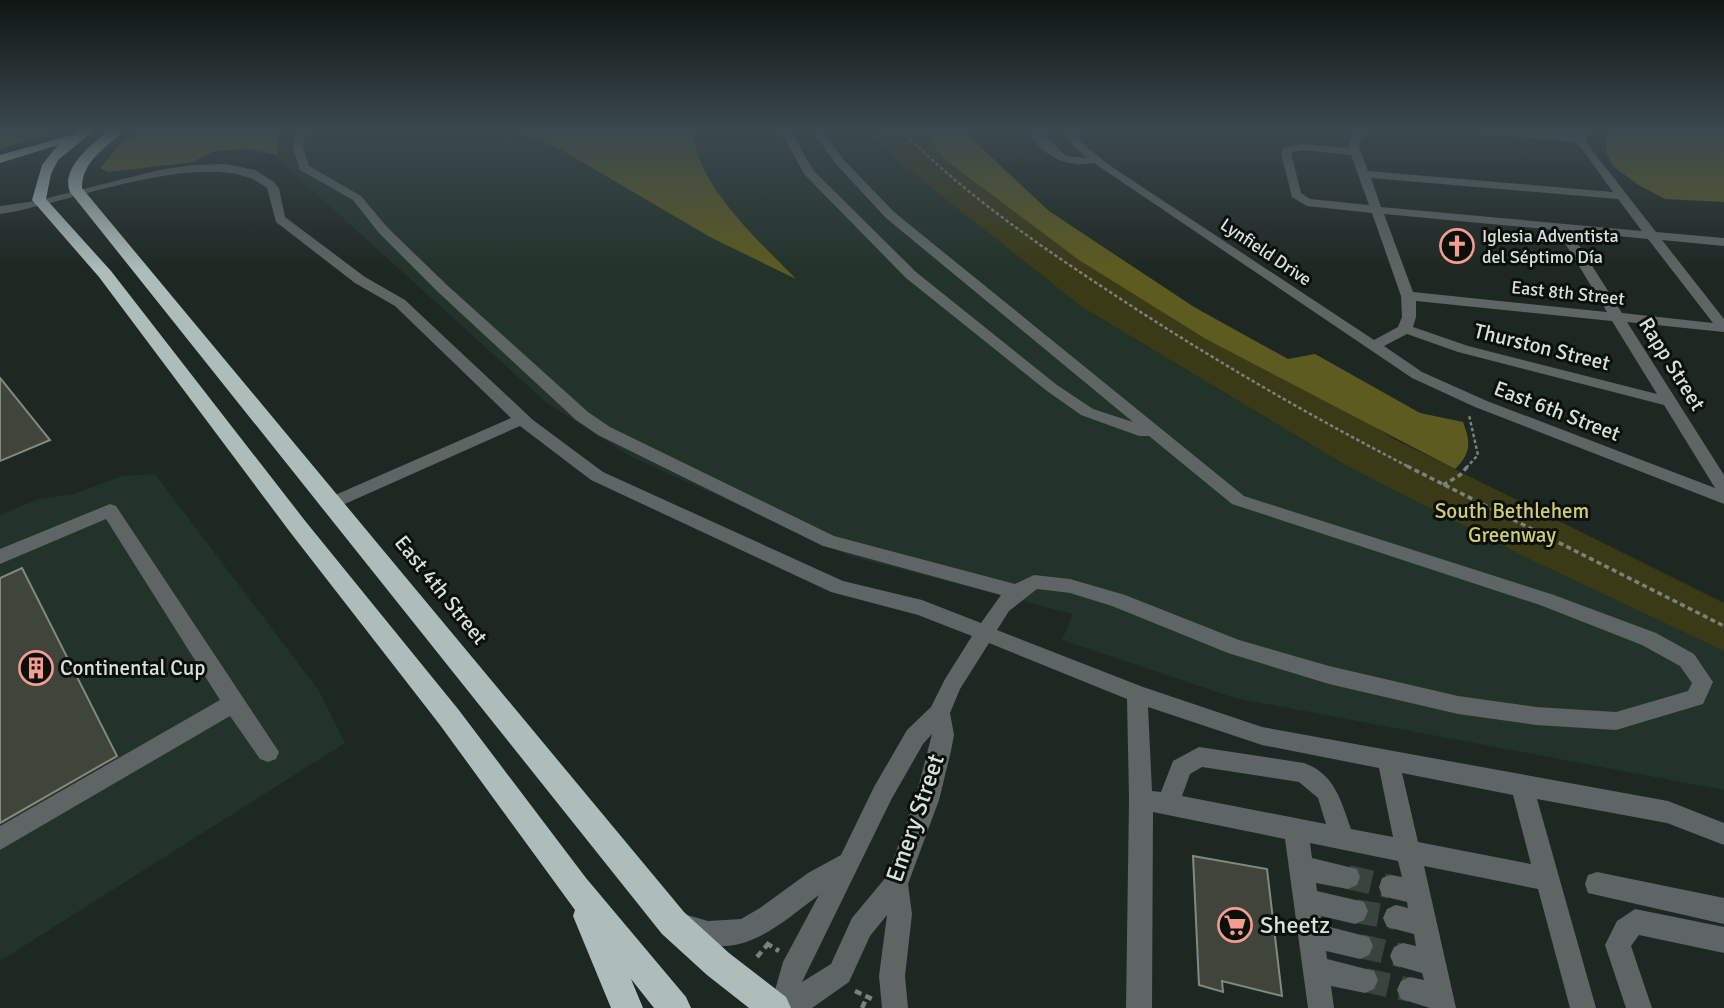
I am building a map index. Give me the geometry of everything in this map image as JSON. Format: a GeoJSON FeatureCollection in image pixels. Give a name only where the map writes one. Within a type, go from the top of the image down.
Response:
{"type":"FeatureCollection","features":[{"type":"Feature","properties":{"kind":"highway"},"geometry":{"type":"LineString","coordinates":[[44,177],[41,199],[121,294],[298,527],[457,727],[576,888],[675,1008]]}},
{"type":"Feature","properties":{"kind":"highway"},"geometry":{"type":"LineString","coordinates":[[75,177],[74,185],[79,192]]}},
{"type":"Feature","properties":{"kind":"highway","name":"East 4th Street"},"geometry":{"type":"LineString","coordinates":[[79,192],[673,923],[718,964],[775,1008]]}},
{"type":"Feature","properties":{"kind":"highway"},"geometry":{"type":"LineString","coordinates":[[576,888],[627,1008]]}},
{"type":"Feature","properties":{"kind":"street"},"geometry":{"type":"LineString","coordinates":[[0,210],[139,177]]}},
{"type":"Feature","properties":{"kind":"street"},"geometry":{"type":"LineString","coordinates":[[259,177],[271,185],[276,194],[275,210],[280,219],[360,280],[400,303],[522,419],[597,476],[838,587],[922,608],[1137,694],[1262,736],[1668,812],[1724,834]]}},
{"type":"Feature","properties":{"kind":"street"},"geometry":{"type":"LineString","coordinates":[[319,177],[357,198],[383,230],[443,289],[582,416],[604,431],[829,541],[1017,592],[1034,582],[1070,586],[1118,600],[1235,647],[1379,689],[1458,705],[1536,716],[1616,721],[1696,698],[1703,682],[1687,660],[1649,639],[1547,600],[1238,500],[1155,435],[1050,344],[890,215],[853,177]]}},
{"type":"Feature","properties":{"kind":"street"},"geometry":{"type":"LineString","coordinates":[[813,177],[911,275],[1052,388],[1087,412],[1155,435]]}},
{"type":"Feature","properties":{"kind":"street","name":"Lynfield Drive"},"geometry":{"type":"LineString","coordinates":[[1120,177],[1375,349]]}},
{"type":"Feature","properties":{"kind":"street"},"geometry":{"type":"LineString","coordinates":[[1292,177],[1295,192],[1302,200],[1313,203],[1724,242]]}},
{"type":"Feature","properties":{"kind":"street"},"geometry":{"type":"LineString","coordinates":[[1364,177],[1408,296],[1410,316],[1405,329],[1375,349]]}},
{"type":"Feature","properties":{"kind":"street"},"geometry":{"type":"LineString","coordinates":[[1399,177],[1621,196]]}},
{"type":"Feature","properties":{"kind":"street"},"geometry":{"type":"LineString","coordinates":[[1607,177],[1724,328]]}},
{"type":"Feature","properties":{"kind":"street"},"geometry":{"type":"LineString","coordinates":[[0,201],[41,199]]}},
{"type":"Feature","properties":{"kind":"street","name":"Rapp Street"},"geometry":{"type":"LineString","coordinates":[[1561,227],[1724,489]]}},
{"type":"Feature","properties":{"kind":"street","name":"East 8th Street"},"geometry":{"type":"LineString","coordinates":[[1408,296],[1724,328]]}},
{"type":"Feature","properties":{"kind":"street","name":"Thurston Street"},"geometry":{"type":"LineString","coordinates":[[1405,329],[1463,349],[1671,402]]}},
{"type":"Feature","properties":{"kind":"street","name":"East 6th Street"},"geometry":{"type":"LineString","coordinates":[[1375,349],[1416,375],[1464,397],[1724,498]]}},
{"type":"Feature","properties":{"kind":"street"},"geometry":{"type":"LineString","coordinates":[[332,503],[522,419]]}},
{"type":"Feature","properties":{"kind":"street"},"geometry":{"type":"LineString","coordinates":[[0,557],[110,510],[233,703],[268,752]]}},
{"type":"Feature","properties":{"kind":"street","name":"Emery Street"},"geometry":{"type":"LineString","coordinates":[[783,1008],[792,971],[915,737],[939,713],[952,685],[1002,606],[1017,592]]}},
{"type":"Feature","properties":{"kind":"street"},"geometry":{"type":"LineString","coordinates":[[1137,694],[1141,799],[1139,1008]]}},
{"type":"Feature","properties":{"kind":"street"},"geometry":{"type":"LineString","coordinates":[[0,839],[233,703]]}},
{"type":"Feature","properties":{"kind":"street","name":"Emery Street"},"geometry":{"type":"LineString","coordinates":[[788,1008],[840,973],[861,927],[896,884],[927,800],[940,751],[943,734],[939,713]]}},
{"type":"Feature","properties":{"kind":"street"},"geometry":{"type":"LineString","coordinates":[[1168,804],[1181,768],[1199,757],[1304,773],[1327,792],[1342,837]]}},
{"type":"Feature","properties":{"kind":"street"},"geometry":{"type":"LineString","coordinates":[[1388,759],[1442,1003]]}},
{"type":"Feature","properties":{"kind":"street"},"geometry":{"type":"LineString","coordinates":[[1522,786],[1583,1008]]}},
{"type":"Feature","properties":{"kind":"street"},"geometry":{"type":"LineString","coordinates":[[1141,799],[1342,837],[1409,854],[1547,879]]}},
{"type":"Feature","properties":{"kind":"street"},"geometry":{"type":"LineString","coordinates":[[1296,829],[1321,1008]]}},
{"type":"Feature","properties":{"kind":"street"},"geometry":{"type":"LineString","coordinates":[[673,923],[706,935],[743,933],[764,923],[814,883],[847,864]]}},
{"type":"Feature","properties":{"kind":"street"},"geometry":{"type":"LineString","coordinates":[[1301,868],[1348,877]]}},
{"type":"Feature","properties":{"kind":"street"},"geometry":{"type":"LineString","coordinates":[[888,1005],[901,899],[896,884]]}},
{"type":"Feature","properties":{"kind":"street"},"geometry":{"type":"LineString","coordinates":[[1597,884],[1724,911]]}},
{"type":"Feature","properties":{"kind":"street"},"geometry":{"type":"LineString","coordinates":[[1391,887],[1417,891]]}},
{"type":"Feature","properties":{"kind":"street"},"geometry":{"type":"LineString","coordinates":[[1306,901],[1355,911]]}},
{"type":"Feature","properties":{"kind":"street"},"geometry":{"type":"LineString","coordinates":[[1396,918],[1425,924]]}},
{"type":"Feature","properties":{"kind":"street"},"geometry":{"type":"LineString","coordinates":[[1639,1008],[1618,945],[1626,930],[1635,922],[1724,940]]}},
{"type":"Feature","properties":{"kind":"street"},"geometry":{"type":"LineString","coordinates":[[1311,935],[1360,946]]}},
{"type":"Feature","properties":{"kind":"street"},"geometry":{"type":"LineString","coordinates":[[1403,956],[1433,962]]}},
{"type":"Feature","properties":{"kind":"street"},"geometry":{"type":"LineString","coordinates":[[1315,969],[1365,980]]}},
{"type":"Feature","properties":{"kind":"street"},"geometry":{"type":"LineString","coordinates":[[1410,990],[1442,1003]]}},
{"type":"Feature","properties":{"kind":"path"},"geometry":{"type":"LineString","coordinates":[[951,177],[1041,245],[1150,320],[1300,411],[1724,626]]}},
{"type":"Feature","properties":{"kind":"path"},"geometry":{"type":"LineString","coordinates":[[1443,485],[1460,475],[1478,455],[1474,428],[1463,405],[1464,397]]}},
{"type":"Feature","properties":{"kind":"path"},"geometry":{"type":"LineString","coordinates":[[757,957],[768,944]]}},
{"type":"Feature","properties":{"kind":"path"},"geometry":{"type":"LineString","coordinates":[[855,991],[888,1005]]}},
{"type":"Feature","properties":{"kind":"path"},"geometry":{"type":"LineString","coordinates":[[862,1008],[868,997]]}},
{"type":"Feature","properties":{"kind":"shaded area"},"geometry":{"type":"Polygon","coordinates":[[[298,177],[918,177],[1082,307],[1347,466],[1527,558],[1724,651],[1724,790],[1235,698],[1062,640],[1073,614],[850,556],[632,457],[548,404],[298,177]]]}},
{"type":"Feature","properties":{"kind":"shaded area"},"geometry":{"type":"Polygon","coordinates":[[[608,177],[708,177],[748,230],[796,279],[710,237],[608,177]]]}},
{"type":"Feature","properties":{"kind":"shaded area"},"geometry":{"type":"Polygon","coordinates":[[[968,177],[1013,177],[1049,211],[1194,307],[1288,359],[1315,354],[1420,413],[1463,422],[1468,442],[1467,453],[1455,469],[1206,339],[1079,260],[968,177]]]}},
{"type":"Feature","properties":{"kind":"shaded area"},"geometry":{"type":"Polygon","coordinates":[[[1628,177],[1724,177],[1724,202],[1665,199],[1628,177]]]}},
{"type":"Feature","properties":{"kind":"shaded area"},"geometry":{"type":"Polygon","coordinates":[[[155,474],[319,691],[345,743],[0,961],[0,515],[39,499],[74,494],[122,476],[155,474]]]}},
{"type":"Feature","properties":{"kind":"green space","name":"South Bethlehem Greenway"},"geometry":{"type":"Polygon","coordinates":[[[918,177],[970,177],[1396,440],[1724,603],[1724,651],[1527,558],[1347,466],[1082,307],[918,177]]]}},
{"type":"Feature","properties":{"kind":"building"},"geometry":{"type":"Polygon","coordinates":[[[0,378],[50,440],[0,461],[0,378]]]}},
{"type":"Feature","properties":{"kind":"building","name":"Continental Cup"},"geometry":{"type":"Polygon","coordinates":[[[22,568],[117,756],[0,823],[0,578],[22,568]]]}},
{"type":"Feature","properties":{"kind":"building","name":"Sheetz"},"geometry":{"type":"Polygon","coordinates":[[[1193,856],[1267,869],[1282,996],[1222,981],[1223,992],[1199,985],[1193,856]]]}},
{"type":"Feature","properties":{"kind":"tunnel"},"geometry":{"type":"LineString","coordinates":[[1348,877],[1391,887]]}},
{"type":"Feature","properties":{"kind":"tunnel"},"geometry":{"type":"LineString","coordinates":[[1355,911],[1396,918]]}},
{"type":"Feature","properties":{"kind":"tunnel"},"geometry":{"type":"LineString","coordinates":[[1360,946],[1403,956]]}},
{"type":"Feature","properties":{"kind":"tunnel"},"geometry":{"type":"LineString","coordinates":[[1365,980],[1410,990]]}},
{"type":"Feature","properties":{"kind":"place","name":"Iglesia Adventista del Séptimo Día"},"geometry":{"type":"Point","coordinates":[1457,246]}},
{"type":"Feature","properties":{"kind":"place","name":"Continental Cup"},"geometry":{"type":"Point","coordinates":[36,668]}},
{"type":"Feature","properties":{"kind":"place","name":"Sheetz"},"geometry":{"type":"Point","coordinates":[1235,925]}}]}
